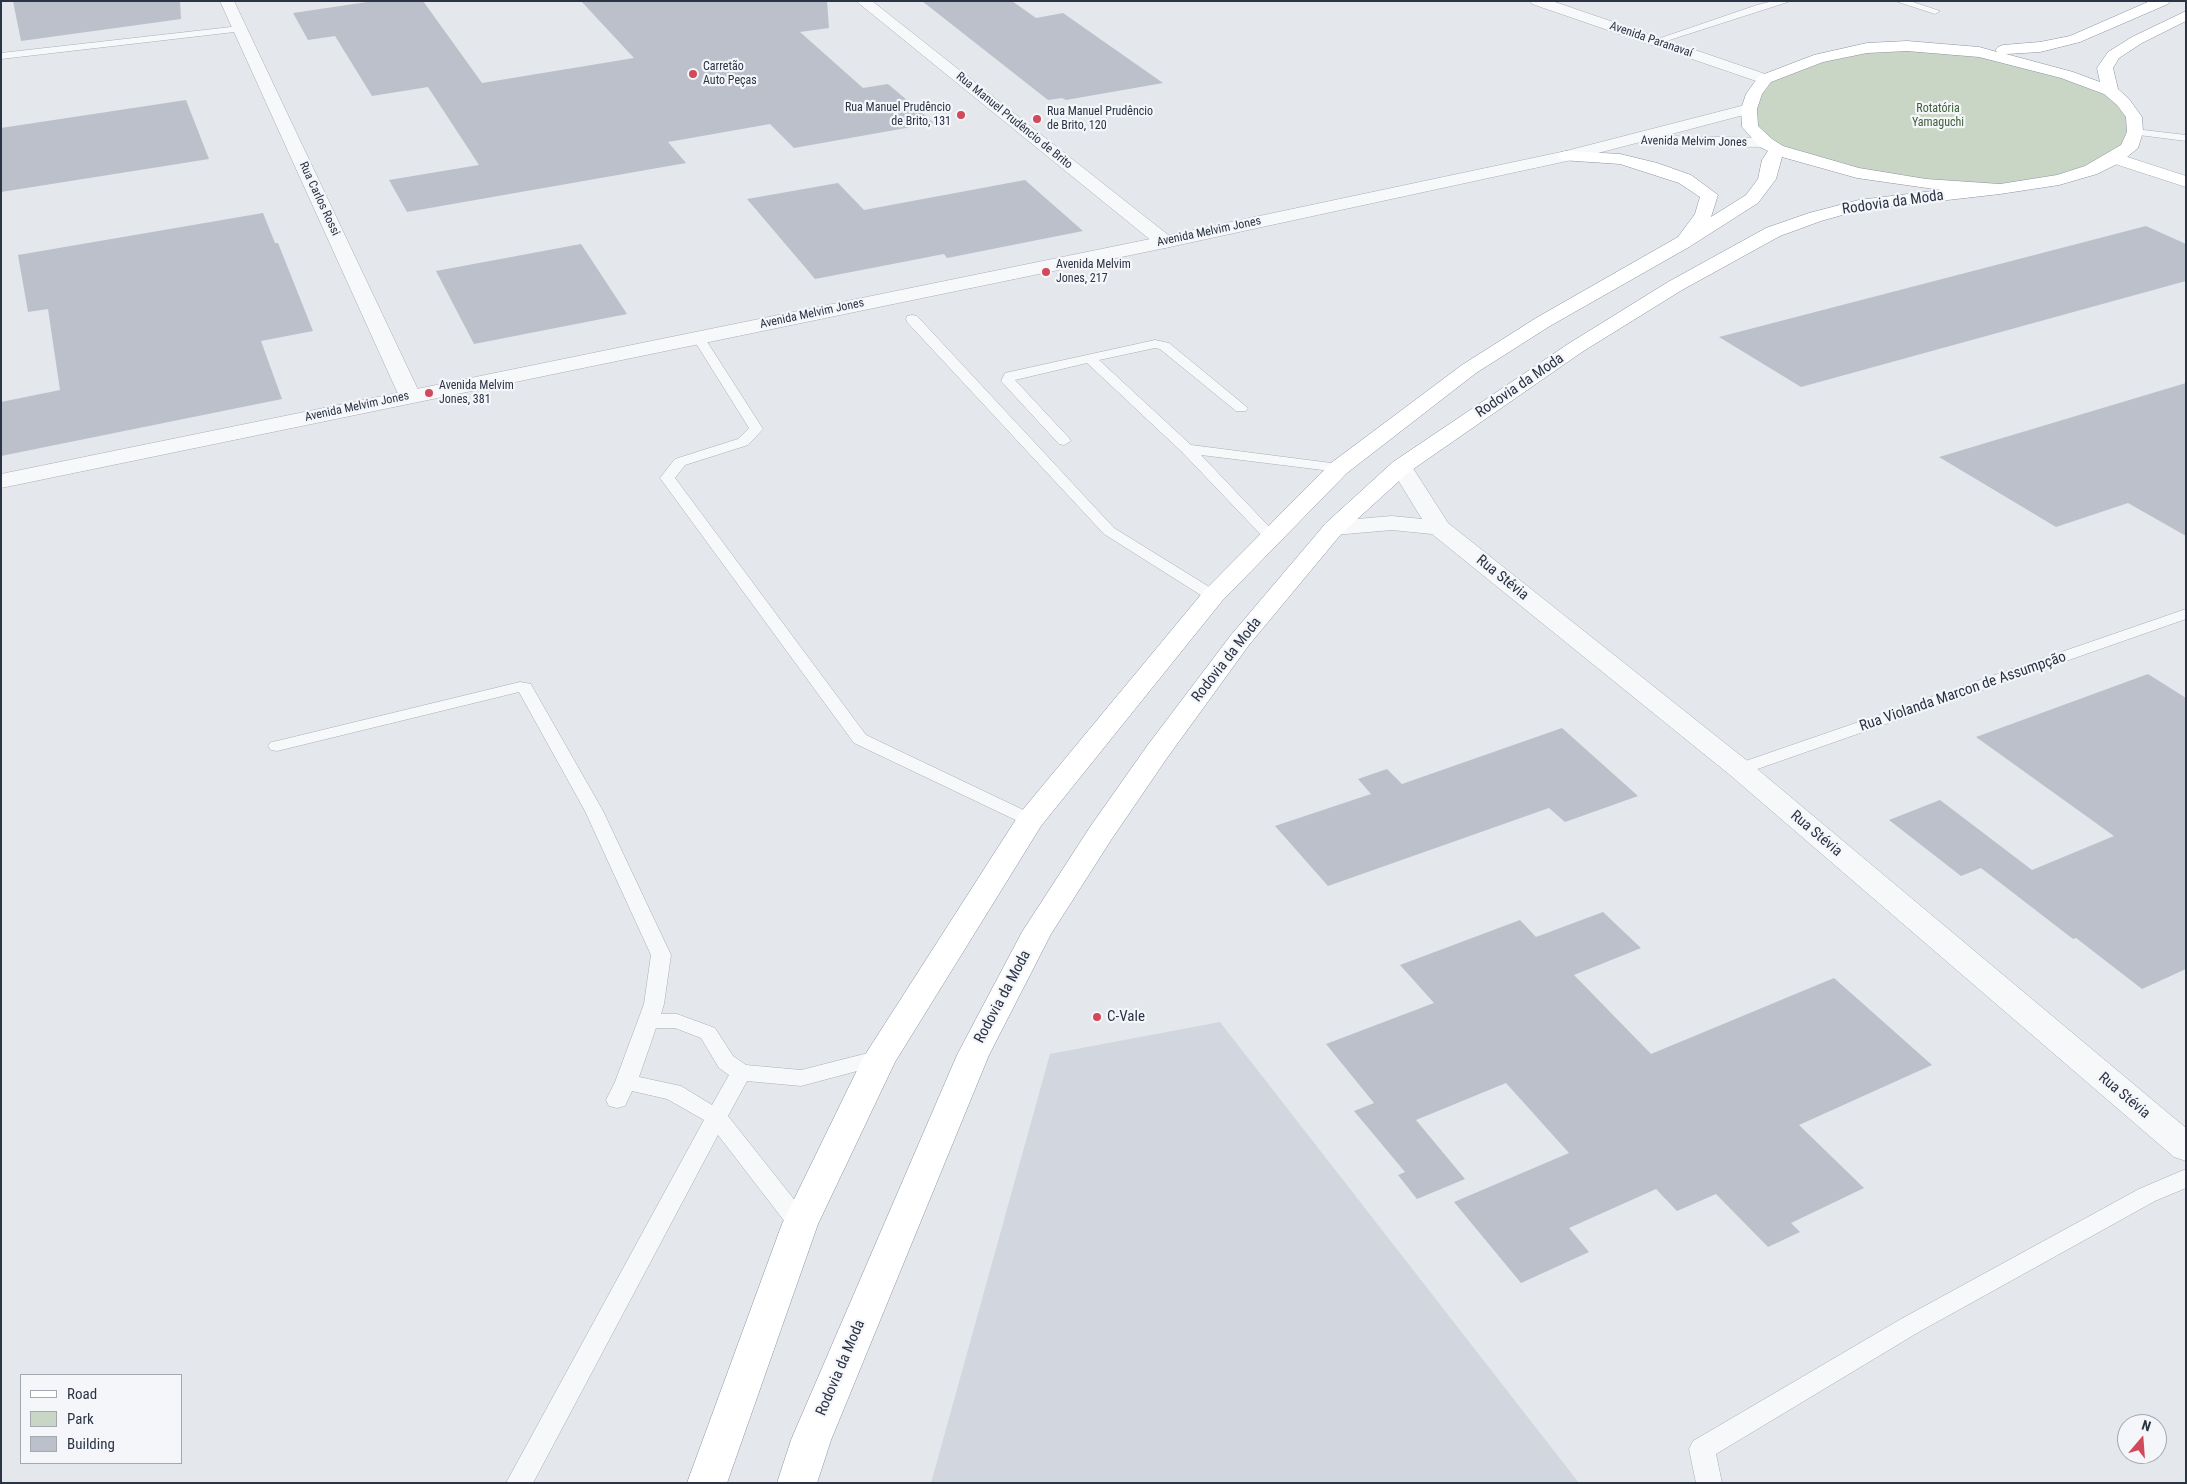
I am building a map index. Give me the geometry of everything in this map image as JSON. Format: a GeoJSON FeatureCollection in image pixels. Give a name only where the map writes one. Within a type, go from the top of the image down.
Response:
{"type":"FeatureCollection","features":[{"type":"Feature","properties":{"kind":"main road"},"geometry":{"type":"LineString","coordinates":[[1979,52],[2067,75],[2110,92],[2123,102],[2134,117],[2135,132],[2122,153],[2091,170],[2059,180],[2000,189],[1926,184],[1857,173],[1771,147],[1750,127],[1750,109],[1754,94],[1765,79],[1819,58],[1867,48],[1916,47],[1979,52],[2040,47],[2075,39],[2163,1]]}},
{"type":"Feature","properties":{"kind":"main road"},"geometry":{"type":"LineString","coordinates":[[2110,92],[2105,68],[2113,54],[2186,15]]}},
{"type":"Feature","properties":{"kind":"main road"},"geometry":{"type":"LineString","coordinates":[[707,1483],[800,1224],[880,1058],[1030,820],[1213,596],[1339,468],[1469,370],[1543,322],[1682,243],[1752,199],[1767,179],[1771,160],[1771,147]]}},
{"type":"Feature","properties":{"kind":"main road"},"geometry":{"type":"LineString","coordinates":[[2122,153],[2186,167]]}},
{"type":"Feature","properties":{"kind":"main road"},"geometry":{"type":"LineString","coordinates":[[2122,153],[2186,182]]}},
{"type":"Feature","properties":{"kind":"main road"},"geometry":{"type":"LineString","coordinates":[[1567,156],[1620,159],[1651,167],[1685,179],[1709,195],[1704,214],[1682,243]]}},
{"type":"Feature","properties":{"kind":"main road","name":"Rodovia da Moda"},"geometry":{"type":"LineString","coordinates":[[798,1483],[811,1440],[973,1055],[1037,932],[1100,834],[1157,752],[1240,640],[1334,528],[1401,467],[1575,348],[1675,286],[1773,232],[1814,216],[1859,205],[2000,189]]}},
{"type":"Feature","properties":{"kind":"street","name":"Rua Carlos Rossi"},"geometry":{"type":"LineString","coordinates":[[227,1],[410,396]]}},
{"type":"Feature","properties":{"kind":"street","name":"Rua Manuel Prudêncio de Brito"},"geometry":{"type":"LineString","coordinates":[[863,1],[1165,242]]}},
{"type":"Feature","properties":{"kind":"street","name":"Avenida Paranavaí"},"geometry":{"type":"LineString","coordinates":[[1537,1],[1765,79]]}},
{"type":"Feature","properties":{"kind":"street","name":"Avenida Paranavaí"},"geometry":{"type":"LineString","coordinates":[[1579,1],[1716,46]]}},
{"type":"Feature","properties":{"kind":"street"},"geometry":{"type":"LineString","coordinates":[[1770,63],[1789,69]]}},
{"type":"Feature","properties":{"kind":"street","name":"Avenida Melvim Jones"},"geometry":{"type":"LineString","coordinates":[[1,481],[1165,242],[1567,156],[1622,140],[1750,109]]}},
{"type":"Feature","properties":{"kind":"street","name":"Avenida Melvim Jones"},"geometry":{"type":"LineString","coordinates":[[1622,140],[1771,147]]}},
{"type":"Feature","properties":{"kind":"street","name":"Rua Stévia"},"geometry":{"type":"LineString","coordinates":[[1401,467],[1439,528],[1740,769],[2186,1148]]}},
{"type":"Feature","properties":{"kind":"street"},"geometry":{"type":"LineString","coordinates":[[1334,528],[1392,523],[1439,528]]}},
{"type":"Feature","properties":{"kind":"lane"},"geometry":{"type":"LineString","coordinates":[[1654,42],[1760,7],[1787,1]]}},
{"type":"Feature","properties":{"kind":"lane"},"geometry":{"type":"LineString","coordinates":[[1899,1],[1935,11]]}},
{"type":"Feature","properties":{"kind":"lane"},"geometry":{"type":"LineString","coordinates":[[1,56],[240,29]]}},
{"type":"Feature","properties":{"kind":"lane"},"geometry":{"type":"LineString","coordinates":[[2135,132],[2186,138]]}},
{"type":"Feature","properties":{"kind":"lane"},"geometry":{"type":"LineString","coordinates":[[912,319],[1109,531],[1213,596]]}},
{"type":"Feature","properties":{"kind":"lane"},"geometry":{"type":"LineString","coordinates":[[698,337],[756,430],[743,442],[680,462],[667,478],[860,739],[1030,820]]}},
{"type":"Feature","properties":{"kind":"lane"},"geometry":{"type":"LineString","coordinates":[[1064,441],[1008,381],[1010,376],[1155,344],[1164,346],[1241,408]]}},
{"type":"Feature","properties":{"kind":"lane"},"geometry":{"type":"LineString","coordinates":[[1089,358],[1187,449],[1270,536]]}},
{"type":"Feature","properties":{"kind":"lane"},"geometry":{"type":"LineString","coordinates":[[1187,449],[1339,468]]}},
{"type":"Feature","properties":{"kind":"lane","name":"Rua Violanda Marcon de Assumpção"},"geometry":{"type":"LineString","coordinates":[[1740,769],[2186,614]]}},
{"type":"Feature","properties":{"kind":"lane"},"geometry":{"type":"LineString","coordinates":[[277,746],[520,687],[525,688],[594,811],[661,955],[654,1004],[621,1091],[673,1092],[716,1117],[800,1224]]}},
{"type":"Feature","properties":{"kind":"lane"},"geometry":{"type":"LineString","coordinates":[[649,1021],[678,1021],[708,1033],[726,1062],[742,1072],[801,1078],[880,1058]]}},
{"type":"Feature","properties":{"kind":"lane"},"geometry":{"type":"LineString","coordinates":[[519,1483],[742,1072]]}},
{"type":"Feature","properties":{"kind":"lane"},"geometry":{"type":"LineString","coordinates":[[1709,1483],[1702,1449],[1918,1321],[2147,1195],[2186,1178]]}},
{"type":"Feature","properties":{"kind":"shaded area"},"geometry":{"type":"Polygon","coordinates":[[[1220,1022],[1579,1483],[931,1483],[1050,1054],[1220,1022]]]}},
{"type":"Feature","properties":{"kind":"green space","name":"Rotatória Yamaguchi"},"geometry":{"type":"Polygon","coordinates":[[[1867,48],[1979,52],[2110,91],[2134,117],[2129,148],[2091,170],[2000,189],[1926,184],[1776,150],[1750,127],[1765,79],[1867,48]]]}},
{"type":"Feature","properties":{"kind":"building"},"geometry":{"type":"Polygon","coordinates":[[[13,1],[180,1],[181,19],[21,41],[13,1]]]}},
{"type":"Feature","properties":{"kind":"building"},"geometry":{"type":"Polygon","coordinates":[[[374,1],[423,1],[482,83],[634,58],[581,1],[827,1],[829,28],[800,32],[863,88],[888,84],[934,123],[794,148],[770,124],[668,142],[686,163],[407,212],[389,180],[479,165],[428,87],[372,96],[335,36],[308,40],[293,13],[374,1]]]}},
{"type":"Feature","properties":{"kind":"building"},"geometry":{"type":"Polygon","coordinates":[[[922,1],[1012,1],[1036,18],[1063,13],[1163,83],[1066,100],[1062,98],[1048,100],[922,1]]]}},
{"type":"Feature","properties":{"kind":"building"},"geometry":{"type":"Polygon","coordinates":[[[186,100],[209,159],[1,192],[1,128],[186,100]]]}},
{"type":"Feature","properties":{"kind":"building"},"geometry":{"type":"Polygon","coordinates":[[[1025,180],[1083,231],[947,258],[944,254],[815,279],[747,199],[838,183],[864,210],[1025,180]]]}},
{"type":"Feature","properties":{"kind":"building"},"geometry":{"type":"Polygon","coordinates":[[[263,213],[275,243],[278,243],[313,331],[261,341],[282,399],[1,456],[1,402],[60,390],[48,309],[28,312],[18,255],[263,213]]]}},
{"type":"Feature","properties":{"kind":"building"},"geometry":{"type":"Polygon","coordinates":[[[2146,226],[2186,244],[2186,281],[1801,387],[1719,337],[2146,226]]]}},
{"type":"Feature","properties":{"kind":"building"},"geometry":{"type":"Polygon","coordinates":[[[581,244],[627,314],[474,344],[436,271],[581,244]]]}},
{"type":"Feature","properties":{"kind":"building"},"geometry":{"type":"Polygon","coordinates":[[[2186,383],[2186,536],[2128,503],[2056,527],[1939,457],[2186,383]]]}},
{"type":"Feature","properties":{"kind":"building"},"geometry":{"type":"Polygon","coordinates":[[[2148,674],[2186,698],[2186,969],[2142,989],[1981,868],[1961,876],[1889,820],[1940,800],[2032,870],[2114,836],[1976,737],[2148,674]]]}},
{"type":"Feature","properties":{"kind":"building"},"geometry":{"type":"Polygon","coordinates":[[[1562,728],[1638,796],[1565,822],[1549,808],[1328,886],[1275,826],[1371,794],[1358,779],[1387,769],[1402,784],[1562,728]]]}},
{"type":"Feature","properties":{"kind":"building"},"geometry":{"type":"Polygon","coordinates":[[[1603,912],[1641,948],[1574,975],[1651,1054],[1834,978],[1932,1065],[1799,1125],[1864,1188],[1791,1223],[1800,1232],[1768,1247],[1716,1194],[1677,1211],[1656,1189],[1569,1228],[1589,1252],[1521,1283],[1454,1202],[1569,1153],[1506,1083],[1416,1120],[1465,1179],[1417,1199],[1398,1175],[1405,1172],[1354,1111],[1374,1103],[1326,1044],[1434,1003],[1400,965],[1520,920],[1536,937],[1603,912]]]}},
{"type":"Feature","properties":{"kind":"place","name":"Carretão Auto Peças"},"geometry":{"type":"Point","coordinates":[693,74]}},
{"type":"Feature","properties":{"kind":"place","name":"Rua Manuel Prudêncio de Brito, 131"},"geometry":{"type":"Point","coordinates":[961,115]}},
{"type":"Feature","properties":{"kind":"place","name":"Rua Manuel Prudêncio de Brito, 120"},"geometry":{"type":"Point","coordinates":[1037,119]}},
{"type":"Feature","properties":{"kind":"place","name":"Avenida Melvim Jones, 217"},"geometry":{"type":"Point","coordinates":[1046,272]}},
{"type":"Feature","properties":{"kind":"place","name":"Avenida Melvim Jones, 381"},"geometry":{"type":"Point","coordinates":[429,393]}},
{"type":"Feature","properties":{"kind":"place","name":"C-Vale"},"geometry":{"type":"Point","coordinates":[1097,1017]}}]}
